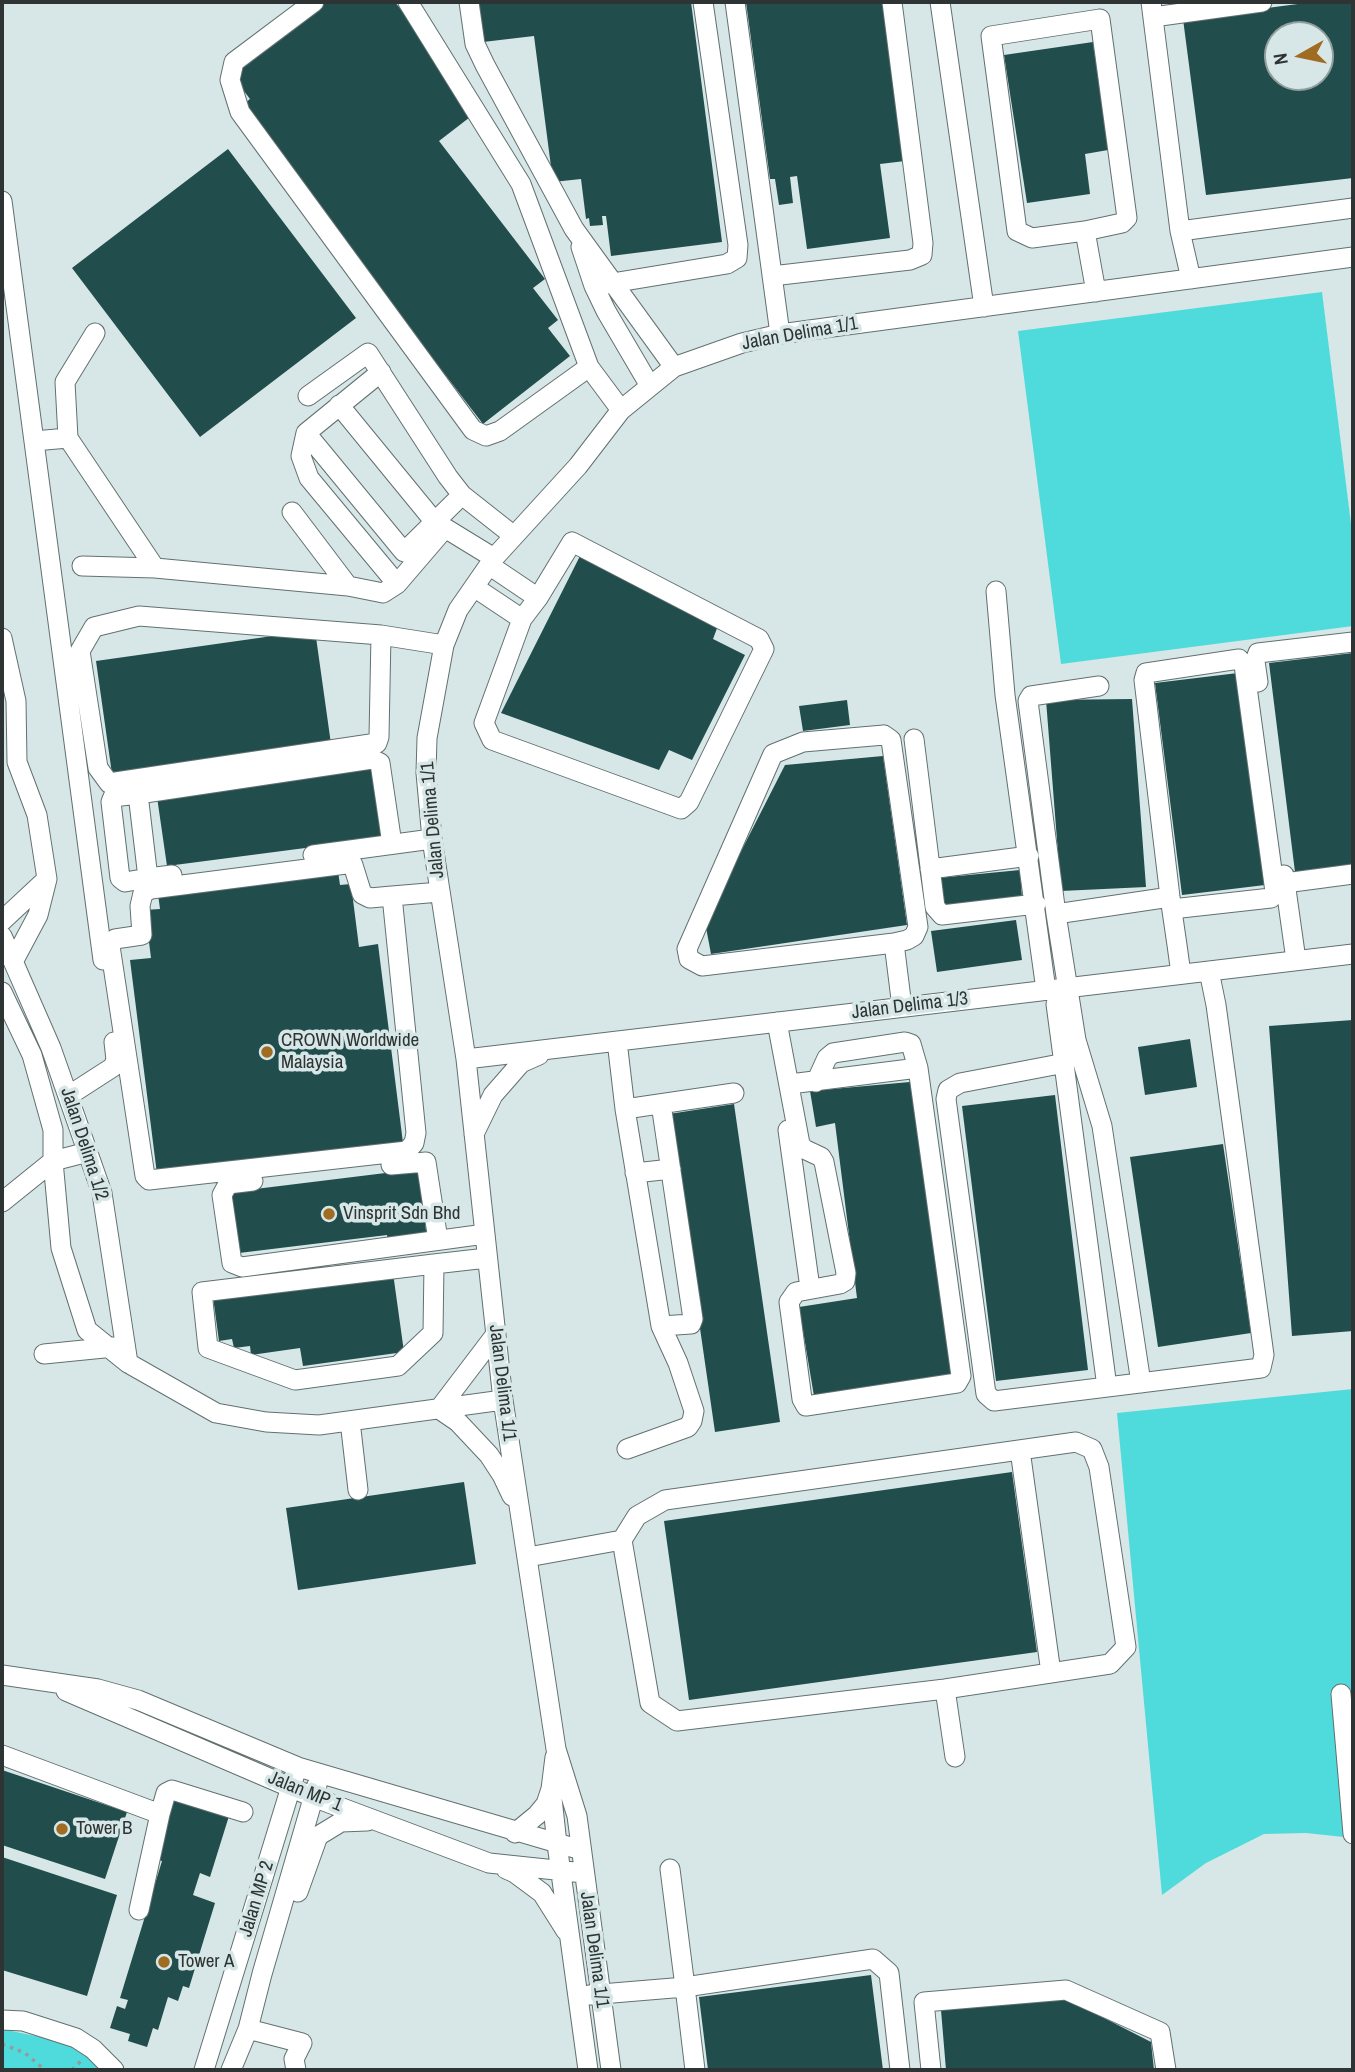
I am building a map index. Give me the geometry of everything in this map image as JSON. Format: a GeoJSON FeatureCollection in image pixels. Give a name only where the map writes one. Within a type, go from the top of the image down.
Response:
{"type":"FeatureCollection","features":[{"type":"Feature","properties":{"kind":"street"},"geometry":{"type":"LineString","coordinates":[[314,2],[234,62],[230,80],[240,112],[473,430],[486,436],[500,431],[589,367]]}},
{"type":"Feature","properties":{"kind":"street"},"geometry":{"type":"LineString","coordinates":[[408,2],[521,184],[589,367],[621,411]]}},
{"type":"Feature","properties":{"kind":"street"},"geometry":{"type":"LineString","coordinates":[[469,2],[475,44],[604,284],[650,386]]}},
{"type":"Feature","properties":{"kind":"street"},"geometry":{"type":"LineString","coordinates":[[604,284],[727,264],[737,258],[738,245],[703,2]]}},
{"type":"Feature","properties":{"kind":"street"},"geometry":{"type":"LineString","coordinates":[[735,2],[780,334]]}},
{"type":"Feature","properties":{"kind":"street"},"geometry":{"type":"LineString","coordinates":[[772,276],[910,260],[922,255],[923,243],[892,2]]}},
{"type":"Feature","properties":{"kind":"street"},"geometry":{"type":"LineString","coordinates":[[940,2],[984,307]]}},
{"type":"Feature","properties":{"kind":"street"},"geometry":{"type":"LineString","coordinates":[[1191,279],[1180,232],[1152,9],[1262,2]]}},
{"type":"Feature","properties":{"kind":"street"},"geometry":{"type":"LineString","coordinates":[[1100,19],[1127,218],[1122,223],[1085,231],[1032,238],[1017,231],[991,36],[1100,19]]}},
{"type":"Feature","properties":{"kind":"street"},"geometry":{"type":"LineString","coordinates":[[2,201],[116,1059],[113,1067],[68,1096]]}},
{"type":"Feature","properties":{"kind":"street"},"geometry":{"type":"LineString","coordinates":[[1180,232],[1353,208]]}},
{"type":"Feature","properties":{"kind":"street"},"geometry":{"type":"LineString","coordinates":[[1085,231],[1096,292]]}},
{"type":"Feature","properties":{"kind":"street","name":"Jalan Delima 1/1"},"geometry":{"type":"LineString","coordinates":[[610,2068],[577,1816],[556,1749],[503,1400],[466,1059],[432,839],[426,773],[427,738],[444,645],[458,610],[491,561],[578,466],[621,411],[674,367],[742,343],[780,334],[1353,257]]}},
{"type":"Feature","properties":{"kind":"street"},"geometry":{"type":"LineString","coordinates":[[604,284],[674,367]]}},
{"type":"Feature","properties":{"kind":"street"},"geometry":{"type":"LineString","coordinates":[[95,332],[65,382],[68,438],[156,568]]}},
{"type":"Feature","properties":{"kind":"street"},"geometry":{"type":"LineString","coordinates":[[308,397],[368,353],[462,495],[514,536]]}},
{"type":"Feature","properties":{"kind":"street"},"geometry":{"type":"LineString","coordinates":[[381,372],[306,433],[301,456],[309,478],[397,584]]}},
{"type":"Feature","properties":{"kind":"street"},"geometry":{"type":"LineString","coordinates":[[339,405],[434,521]]}},
{"type":"Feature","properties":{"kind":"street"},"geometry":{"type":"LineString","coordinates":[[306,433],[404,552],[462,495]]}},
{"type":"Feature","properties":{"kind":"street"},"geometry":{"type":"LineString","coordinates":[[34,441],[68,438]]}},
{"type":"Feature","properties":{"kind":"street"},"geometry":{"type":"LineString","coordinates":[[292,512],[348,586]]}},
{"type":"Feature","properties":{"kind":"street"},"geometry":{"type":"LineString","coordinates":[[82,566],[156,568],[348,586],[383,593],[397,584],[446,528],[538,598]]}},
{"type":"Feature","properties":{"kind":"street"},"geometry":{"type":"LineString","coordinates":[[572,542],[758,639],[764,649],[689,802],[681,809],[492,740],[484,723],[522,619],[572,542]]}},
{"type":"Feature","properties":{"kind":"street"},"geometry":{"type":"LineString","coordinates":[[474,587],[522,619]]}},
{"type":"Feature","properties":{"kind":"street"},"geometry":{"type":"LineString","coordinates":[[996,591],[1005,695],[1035,904],[1056,989],[1076,1040],[1102,1126],[1141,1383]]}},
{"type":"Feature","properties":{"kind":"street"},"geometry":{"type":"LineString","coordinates":[[381,635],[377,743],[109,783],[98,768],[80,651],[94,626],[139,616],[381,635],[444,645]]}},
{"type":"Feature","properties":{"kind":"street"},"geometry":{"type":"LineString","coordinates":[[2,638],[6,680],[16,701],[9,757],[37,815],[47,879],[38,915],[14,960]]}},
{"type":"Feature","properties":{"kind":"street"},"geometry":{"type":"LineString","coordinates":[[1296,960],[1256,656],[1258,653],[1353,642]]}},
{"type":"Feature","properties":{"kind":"street"},"geometry":{"type":"LineString","coordinates":[[1056,914],[1171,903],[1271,898],[1275,892],[1244,665],[1239,659],[1146,673],[1144,680],[1171,903],[1181,974]]}},
{"type":"Feature","properties":{"kind":"street"},"geometry":{"type":"LineString","coordinates":[[1099,686],[1031,696],[1028,701],[1056,914],[1056,989],[1107,1387]]}},
{"type":"Feature","properties":{"kind":"street"},"geometry":{"type":"LineString","coordinates":[[884,735],[891,740],[918,928],[914,936],[894,943],[702,966],[690,959],[687,949],[773,754],[803,742],[884,735]]}},
{"type":"Feature","properties":{"kind":"street"},"geometry":{"type":"LineString","coordinates":[[914,738],[935,907],[942,915],[1035,904]]}},
{"type":"Feature","properties":{"kind":"street"},"geometry":{"type":"LineString","coordinates":[[392,844],[380,763],[372,759],[113,797],[111,802],[120,878],[125,882],[432,839]]}},
{"type":"Feature","properties":{"kind":"street"},"geometry":{"type":"LineString","coordinates":[[138,794],[148,878]]}},
{"type":"Feature","properties":{"kind":"street"},"geometry":{"type":"LineString","coordinates":[[930,869],[1029,856]]}},
{"type":"Feature","properties":{"kind":"street"},"geometry":{"type":"LineString","coordinates":[[393,896],[416,1133],[414,1143],[407,1151],[149,1180],[145,1176],[110,946],[115,939],[142,934],[140,906],[144,892],[346,864],[353,865],[362,894],[369,898],[440,892]]}},
{"type":"Feature","properties":{"kind":"street"},"geometry":{"type":"LineString","coordinates":[[1285,883],[1353,874]]}},
{"type":"Feature","properties":{"kind":"street"},"geometry":{"type":"LineString","coordinates":[[2,921],[47,879]]}},
{"type":"Feature","properties":{"kind":"street","name":"Jalan Delima 1/2"},"geometry":{"type":"LineString","coordinates":[[2,936],[51,1048],[102,1193],[121,1352]]}},
{"type":"Feature","properties":{"kind":"street"},"geometry":{"type":"LineString","coordinates":[[894,943],[902,1007]]}},
{"type":"Feature","properties":{"kind":"street","name":"Jalan Delima 1/3"},"geometry":{"type":"LineString","coordinates":[[466,1059],[1353,954]]}},
{"type":"Feature","properties":{"kind":"street"},"geometry":{"type":"LineString","coordinates":[[1065,1063],[960,1083],[948,1090],[946,1099],[986,1394],[994,1401],[1261,1368],[1264,1355],[1216,1005],[1209,971]]}},
{"type":"Feature","properties":{"kind":"street","name":"Jalan Delima 1/2"},"geometry":{"type":"LineString","coordinates":[[2,992],[32,1055],[53,1130],[61,1248],[88,1330],[216,1413],[266,1422],[319,1425],[503,1400]]}},
{"type":"Feature","properties":{"kind":"street"},"geometry":{"type":"LineString","coordinates":[[775,1023],[790,1084],[800,1144],[824,1161],[846,1273],[845,1281],[840,1284],[796,1292],[789,1302],[802,1399],[806,1406],[957,1383],[961,1376],[918,1068],[911,1044],[905,1042],[833,1053],[827,1058],[816,1082]]}},
{"type":"Feature","properties":{"kind":"street"},"geometry":{"type":"LineString","coordinates":[[775,1023],[810,1288]]}},
{"type":"Feature","properties":{"kind":"street"},"geometry":{"type":"LineString","coordinates":[[617,1041],[625,1109],[660,1326],[678,1363],[694,1411],[688,1427],[627,1449]]}},
{"type":"Feature","properties":{"kind":"street"},"geometry":{"type":"LineString","coordinates":[[474,1134],[493,1095],[522,1063],[549,1049]]}},
{"type":"Feature","properties":{"kind":"street"},"geometry":{"type":"LineString","coordinates":[[790,1084],[918,1068]]}},
{"type":"Feature","properties":{"kind":"street"},"geometry":{"type":"LineString","coordinates":[[625,1109],[734,1093]]}},
{"type":"Feature","properties":{"kind":"street"},"geometry":{"type":"LineString","coordinates":[[660,1326],[691,1324],[693,1319],[661,1104]]}},
{"type":"Feature","properties":{"kind":"street"},"geometry":{"type":"LineString","coordinates":[[2,1202],[53,1161],[88,1152]]}},
{"type":"Feature","properties":{"kind":"street"},"geometry":{"type":"LineString","coordinates":[[438,1240],[426,1162],[228,1184],[222,1195],[232,1262],[242,1267],[485,1234]]}},
{"type":"Feature","properties":{"kind":"street"},"geometry":{"type":"LineString","coordinates":[[635,1173],[671,1169]]}},
{"type":"Feature","properties":{"kind":"street"},"geometry":{"type":"LineString","coordinates":[[434,1264],[433,1333],[398,1366],[295,1380],[208,1349],[202,1292],[434,1264],[487,1258]]}},
{"type":"Feature","properties":{"kind":"street"},"geometry":{"type":"LineString","coordinates":[[496,1334],[439,1409],[458,1422],[489,1455],[502,1475],[522,1519]]}},
{"type":"Feature","properties":{"kind":"street"},"geometry":{"type":"LineString","coordinates":[[44,1354],[121,1352]]}},
{"type":"Feature","properties":{"kind":"street"},"geometry":{"type":"LineString","coordinates":[[351,1421],[358,1490]]}},
{"type":"Feature","properties":{"kind":"street"},"geometry":{"type":"LineString","coordinates":[[1076,1442],[1092,1448],[1099,1467],[1126,1647],[1110,1664],[945,1689],[677,1721],[650,1703],[622,1540],[636,1516],[665,1500],[1076,1442]]}},
{"type":"Feature","properties":{"kind":"street"},"geometry":{"type":"LineString","coordinates":[[1020,1450],[1051,1673]]}},
{"type":"Feature","properties":{"kind":"street"},"geometry":{"type":"LineString","coordinates":[[528,1558],[622,1540]]}},
{"type":"Feature","properties":{"kind":"street","name":"Jalan MP 1"},"geometry":{"type":"LineString","coordinates":[[2,1675],[98,1689],[138,1700],[298,1767],[515,1833],[581,1850]]}},
{"type":"Feature","properties":{"kind":"street","name":"Jalan MP 1"},"geometry":{"type":"LineString","coordinates":[[36,1678],[313,1797],[489,1863],[584,1873]]}},
{"type":"Feature","properties":{"kind":"street"},"geometry":{"type":"LineString","coordinates":[[945,1689],[956,1757]]}},
{"type":"Feature","properties":{"kind":"street"},"geometry":{"type":"LineString","coordinates":[[1342,1694],[1353,1834]]}},
{"type":"Feature","properties":{"kind":"street","name":"Jalan Delima 1/1"},"geometry":{"type":"LineString","coordinates":[[556,1749],[551,1789],[584,2069]]}},
{"type":"Feature","properties":{"kind":"street"},"geometry":{"type":"LineString","coordinates":[[2,1755],[155,1812]]}},
{"type":"Feature","properties":{"kind":"street","name":"Jalan MP 2"},"geometry":{"type":"LineString","coordinates":[[204,2070],[298,1767]]}},
{"type":"Feature","properties":{"kind":"street","name":"Jalan MP 2"},"geometry":{"type":"LineString","coordinates":[[231,2070],[248,2029],[321,1774]]}},
{"type":"Feature","properties":{"kind":"street"},"geometry":{"type":"LineString","coordinates":[[515,1833],[537,1815],[551,1789]]}},
{"type":"Feature","properties":{"kind":"street"},"geometry":{"type":"LineString","coordinates":[[133,1906],[155,1812],[166,1793],[173,1790],[243,1812]]}},
{"type":"Feature","properties":{"kind":"street"},"geometry":{"type":"LineString","coordinates":[[262,1974],[287,1924],[318,1836],[348,1819],[379,1821]]}},
{"type":"Feature","properties":{"kind":"street"},"geometry":{"type":"LineString","coordinates":[[489,1863],[515,1872],[542,1893],[570,1938]]}},
{"type":"Feature","properties":{"kind":"street"},"geometry":{"type":"LineString","coordinates":[[670,1869],[695,2070]]}},
{"type":"Feature","properties":{"kind":"street"},"geometry":{"type":"LineString","coordinates":[[577,1996],[685,1987],[873,1959],[889,1973],[900,2070]]}},
{"type":"Feature","properties":{"kind":"street"},"geometry":{"type":"LineString","coordinates":[[931,2070],[924,2002],[1066,1990],[1160,2032],[1166,2070]]}},
{"type":"Feature","properties":{"kind":"street"},"geometry":{"type":"LineString","coordinates":[[2,2020],[23,2021],[76,2039],[93,2049],[114,2070]]}},
{"type":"Feature","properties":{"kind":"street"},"geometry":{"type":"LineString","coordinates":[[248,2029],[302,2043],[294,2059],[296,2070]]}},
{"type":"Feature","properties":{"kind":"street"},"geometry":{"type":"LineString","coordinates":[[584,2069],[610,2068]]}},
{"type":"Feature","properties":{"kind":"path"},"geometry":{"type":"LineString","coordinates":[[2,2044],[25,2053],[45,2070]]}},
{"type":"Feature","properties":{"kind":"shaded area"},"geometry":{"type":"Polygon","coordinates":[[[1322,292],[1353,540],[1353,626],[1061,664],[1018,331],[1322,292]]]}},
{"type":"Feature","properties":{"kind":"shaded area"},"geometry":{"type":"Polygon","coordinates":[[[1353,1389],[1353,1838],[1306,1833],[1264,1834],[1206,1863],[1162,1895],[1117,1413],[1353,1389]]]}},
{"type":"Feature","properties":{"kind":"shaded area"},"geometry":{"type":"Polygon","coordinates":[[[2,2029],[64,2042],[110,2070],[2,2070],[2,2029]]]}},
{"type":"Feature","properties":{"kind":"building"},"geometry":{"type":"Polygon","coordinates":[[[325,2],[395,2],[461,88],[474,114],[439,141],[545,279],[533,288],[558,320],[548,328],[570,356],[483,424],[240,107],[250,99],[231,74],[325,2]]]}},
{"type":"Feature","properties":{"kind":"building"},"geometry":{"type":"Polygon","coordinates":[[[477,2],[691,2],[722,242],[611,256],[606,216],[602,216],[603,225],[590,226],[589,218],[586,219],[581,179],[553,182],[534,36],[483,42],[477,2]]]}},
{"type":"Feature","properties":{"kind":"building"},"geometry":{"type":"Polygon","coordinates":[[[746,2],[883,2],[905,161],[880,164],[890,238],[807,249],[797,176],[790,177],[793,203],[779,205],[775,179],[770,179],[746,2]]]}},
{"type":"Feature","properties":{"kind":"building"},"geometry":{"type":"Polygon","coordinates":[[[1313,2],[1353,2],[1353,178],[1206,195],[1183,19],[1313,2]]]}},
{"type":"Feature","properties":{"kind":"building"},"geometry":{"type":"Polygon","coordinates":[[[1093,42],[1108,150],[1085,154],[1090,194],[1027,203],[1004,55],[1093,42]]]}},
{"type":"Feature","properties":{"kind":"building"},"geometry":{"type":"Polygon","coordinates":[[[228,149],[356,318],[200,437],[72,268],[228,149]]]}},
{"type":"Feature","properties":{"kind":"building"},"geometry":{"type":"Polygon","coordinates":[[[580,556],[719,623],[713,639],[745,655],[692,760],[669,750],[659,770],[501,713],[580,556]]]}},
{"type":"Feature","properties":{"kind":"building"},"geometry":{"type":"Polygon","coordinates":[[[315,630],[331,744],[112,774],[96,661],[315,630]]]}},
{"type":"Feature","properties":{"kind":"building"},"geometry":{"type":"Polygon","coordinates":[[[1353,653],[1353,864],[1295,872],[1269,663],[1353,653]]]}},
{"type":"Feature","properties":{"kind":"building"},"geometry":{"type":"Polygon","coordinates":[[[1238,673],[1265,885],[1182,895],[1155,683],[1238,673]]]}},
{"type":"Feature","properties":{"kind":"building"},"geometry":{"type":"Polygon","coordinates":[[[1132,699],[1146,887],[1061,891],[1046,700],[1132,699]]]}},
{"type":"Feature","properties":{"kind":"building"},"geometry":{"type":"Polygon","coordinates":[[[847,700],[850,725],[803,731],[799,706],[847,700]]]}},
{"type":"Feature","properties":{"kind":"building"},"geometry":{"type":"Polygon","coordinates":[[[883,756],[907,925],[711,954],[705,922],[785,765],[883,756]]]}},
{"type":"Feature","properties":{"kind":"building"},"geometry":{"type":"Polygon","coordinates":[[[372,768],[382,838],[167,866],[157,797],[372,768]]]}},
{"type":"Feature","properties":{"kind":"building"},"geometry":{"type":"Polygon","coordinates":[[[1020,870],[1022,898],[941,907],[938,878],[1020,870]]]}},
{"type":"Feature","properties":{"kind":"building","name":"CROWN Worldwide Malaysia"},"geometry":{"type":"Polygon","coordinates":[[[338,871],[340,885],[351,884],[359,947],[378,944],[403,1143],[157,1174],[130,960],[151,958],[145,910],[160,909],[158,894],[338,871]]]}},
{"type":"Feature","properties":{"kind":"building"},"geometry":{"type":"Polygon","coordinates":[[[1016,920],[1022,960],[937,972],[931,931],[1016,920]]]}},
{"type":"Feature","properties":{"kind":"building"},"geometry":{"type":"Polygon","coordinates":[[[1353,1020],[1353,1331],[1292,1336],[1269,1026],[1353,1020]]]}},
{"type":"Feature","properties":{"kind":"building"},"geometry":{"type":"Polygon","coordinates":[[[1190,1039],[1197,1087],[1145,1095],[1138,1047],[1190,1039]]]}},
{"type":"Feature","properties":{"kind":"building"},"geometry":{"type":"Polygon","coordinates":[[[910,1082],[952,1375],[814,1396],[799,1307],[857,1298],[835,1123],[816,1127],[810,1091],[910,1082]]]}},
{"type":"Feature","properties":{"kind":"building"},"geometry":{"type":"Polygon","coordinates":[[[1055,1095],[1088,1370],[996,1381],[962,1106],[1055,1095]]]}},
{"type":"Feature","properties":{"kind":"building"},"geometry":{"type":"Polygon","coordinates":[[[734,1104],[780,1422],[715,1432],[669,1114],[734,1104]]]}},
{"type":"Feature","properties":{"kind":"building"},"geometry":{"type":"Polygon","coordinates":[[[1223,1144],[1251,1333],[1158,1347],[1130,1157],[1223,1144]]]}},
{"type":"Feature","properties":{"kind":"building","name":"Vinsprit Sdn Bhd"},"geometry":{"type":"Polygon","coordinates":[[[418,1169],[427,1238],[388,1242],[387,1235],[239,1253],[231,1192],[418,1169]]]}},
{"type":"Feature","properties":{"kind":"building"},"geometry":{"type":"Polygon","coordinates":[[[393,1273],[404,1352],[303,1366],[300,1348],[251,1355],[250,1346],[234,1348],[232,1339],[219,1341],[213,1297],[393,1273]]]}},
{"type":"Feature","properties":{"kind":"building"},"geometry":{"type":"Polygon","coordinates":[[[1012,1472],[1037,1652],[689,1700],[664,1521],[1012,1472]]]}},
{"type":"Feature","properties":{"kind":"building"},"geometry":{"type":"Polygon","coordinates":[[[464,1482],[476,1564],[298,1590],[286,1508],[464,1482]]]}},
{"type":"Feature","properties":{"kind":"building","name":"Tower B"},"geometry":{"type":"Polygon","coordinates":[[[2,1770],[127,1812],[105,1879],[2,1845],[2,1770]]]}},
{"type":"Feature","properties":{"kind":"building","name":"Tower A"},"geometry":{"type":"Polygon","coordinates":[[[173,1799],[229,1816],[210,1877],[200,1873],[193,1895],[215,1903],[189,1988],[183,1986],[178,2001],[168,1997],[158,2030],[153,2028],[147,2047],[128,2041],[130,2034],[110,2028],[117,2006],[125,2009],[128,2000],[120,1998],[162,1861],[155,1859],[173,1799]]]}},
{"type":"Feature","properties":{"kind":"building"},"geometry":{"type":"Polygon","coordinates":[[[2,1857],[117,1895],[87,1996],[2,1970],[2,1857]]]}},
{"type":"Feature","properties":{"kind":"building"},"geometry":{"type":"Polygon","coordinates":[[[871,1975],[883,2070],[708,2070],[699,1997],[871,1975]]]}},
{"type":"Feature","properties":{"kind":"building"},"geometry":{"type":"Polygon","coordinates":[[[1065,1998],[1151,2042],[1154,2070],[946,2070],[941,2010],[1065,1998]]]}},
{"type":"Feature","properties":{"kind":"place","name":"CROWN Worldwide Malaysia"},"geometry":{"type":"Point","coordinates":[267,1052]}},
{"type":"Feature","properties":{"kind":"place","name":"Vinsprit Sdn Bhd"},"geometry":{"type":"Point","coordinates":[329,1214]}},
{"type":"Feature","properties":{"kind":"place","name":"Tower B"},"geometry":{"type":"Point","coordinates":[62,1829]}},
{"type":"Feature","properties":{"kind":"place","name":"Tower A"},"geometry":{"type":"Point","coordinates":[164,1962]}}]}
